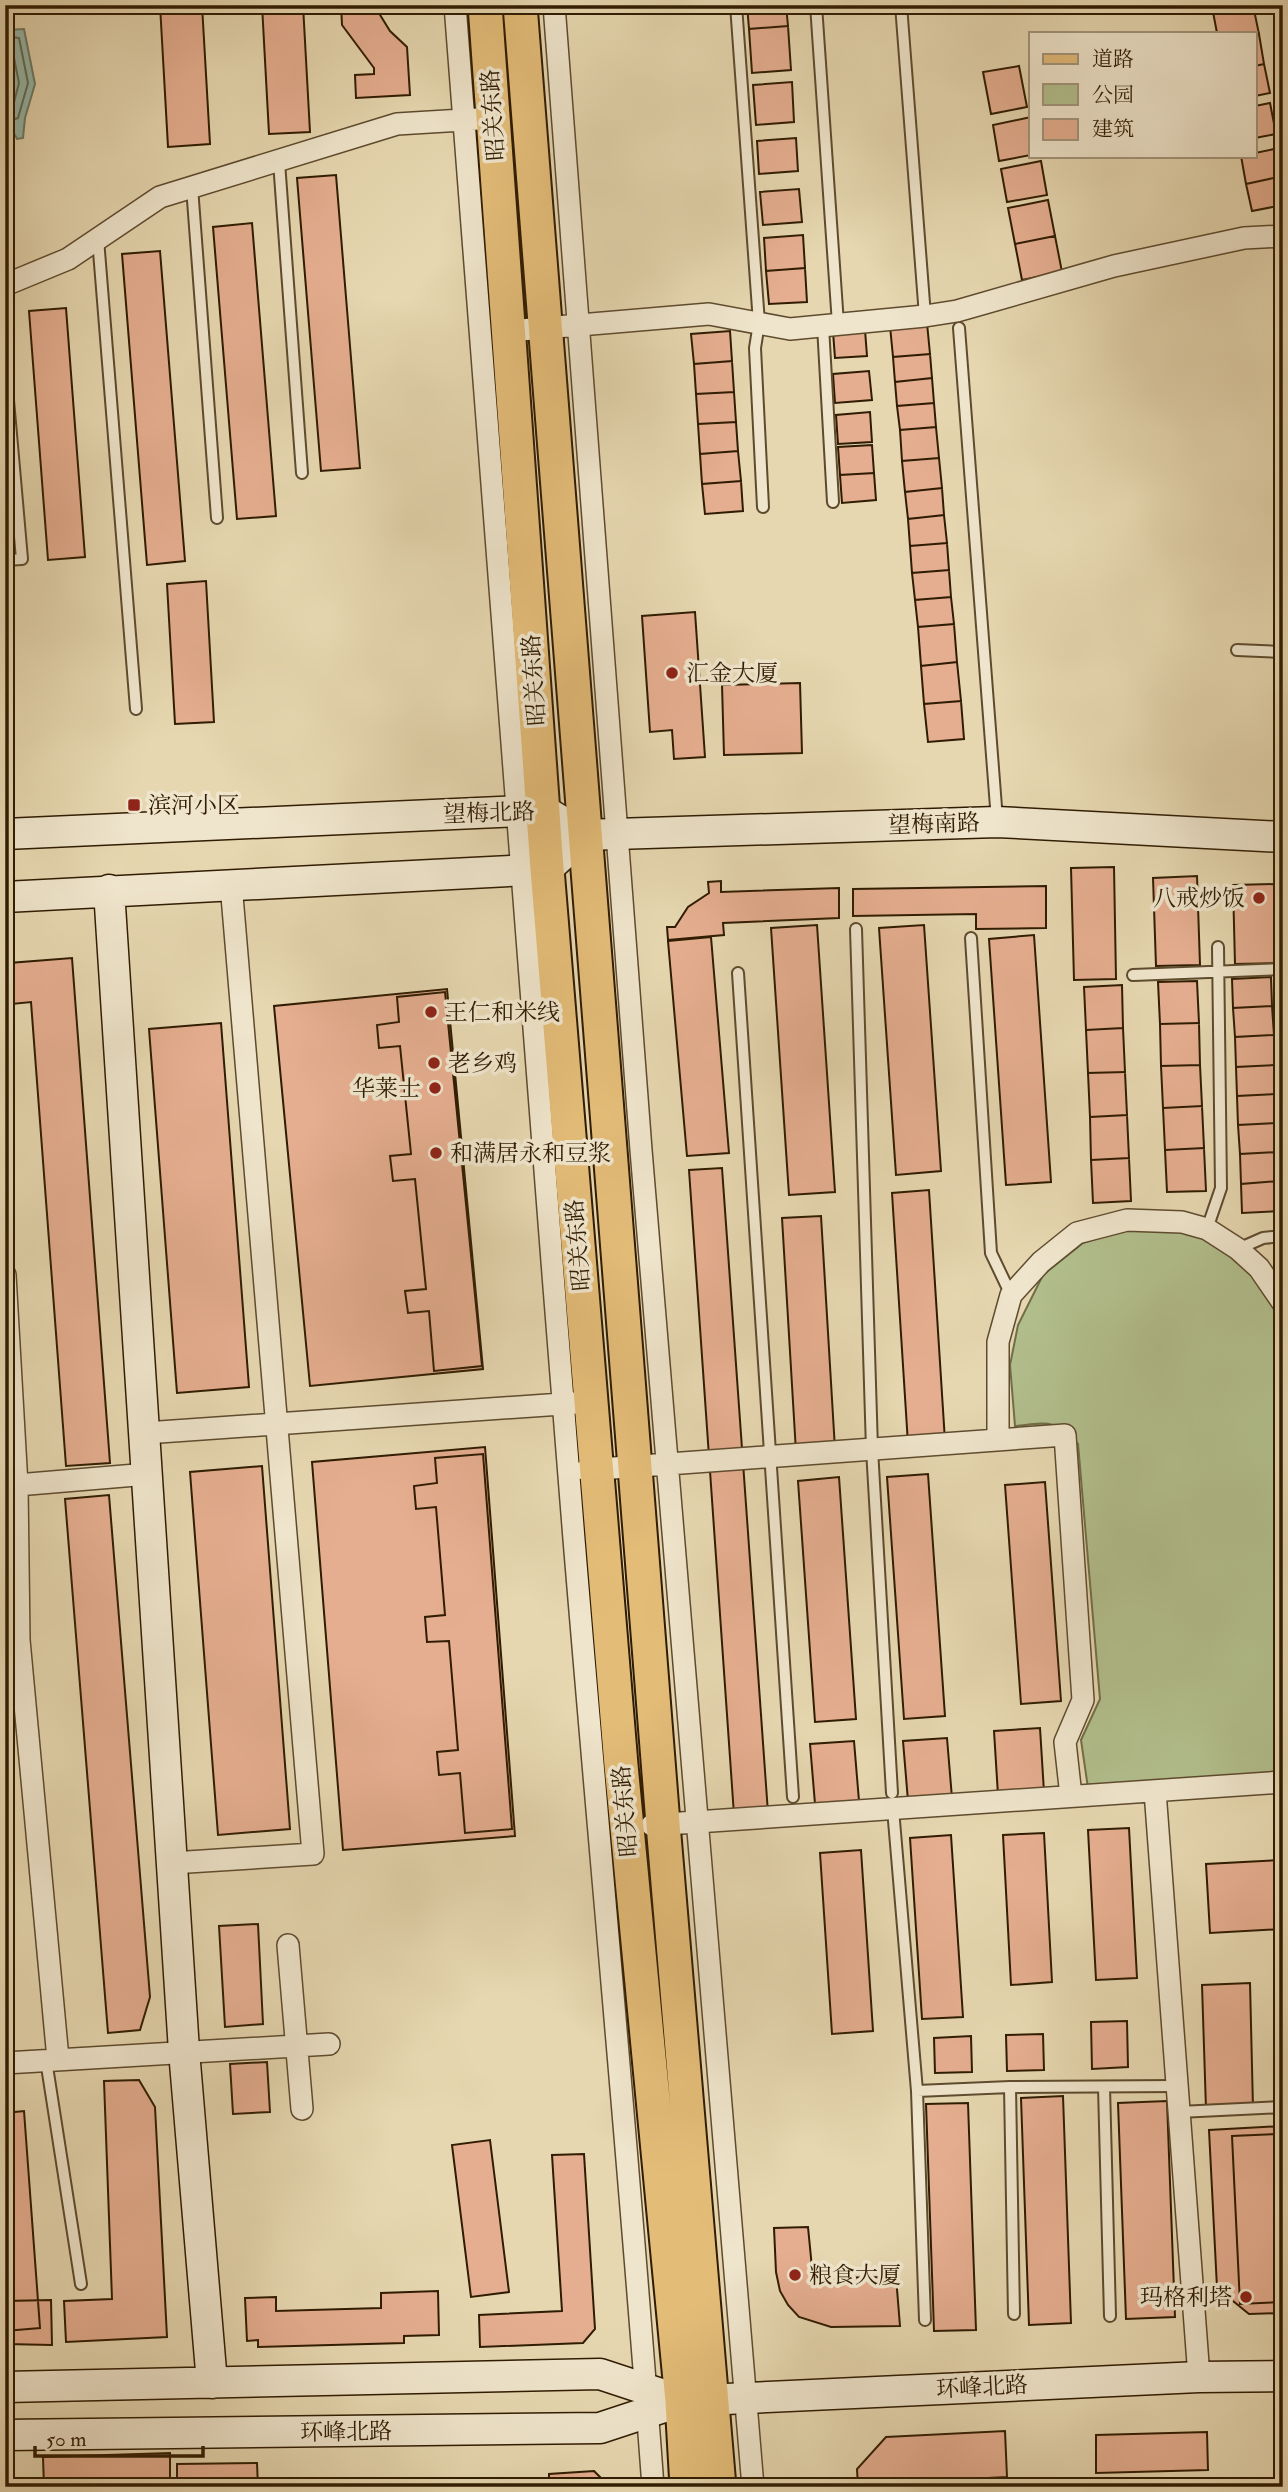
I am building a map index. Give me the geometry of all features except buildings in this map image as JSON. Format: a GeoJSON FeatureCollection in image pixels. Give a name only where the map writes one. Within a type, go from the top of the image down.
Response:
{"type":"FeatureCollection","features":[{"type":"Feature","properties":{"kind":"main road","name":"昭关东路"},"geometry":{"type":"LineString","coordinates":[[485,5],[479,119],[509,331],[534,870],[612,1828],[697,2400]]}},
{"type":"Feature","properties":{"kind":"main road","name":"昭关东路"},"geometry":{"type":"LineString","coordinates":[[520,5],[584,835],[625,1150],[634,1467],[663,1824],[697,2400]]}},
{"type":"Feature","properties":{"kind":"main road","name":"望梅北路"},"geometry":{"type":"LineString","coordinates":[[5,834],[531,810],[584,835]]}},
{"type":"Feature","properties":{"kind":"main road","name":"望梅南路"},"geometry":{"type":"LineString","coordinates":[[584,835],[997,822],[1283,837]]}},
{"type":"Feature","properties":{"kind":"main road"},"geometry":{"type":"LineString","coordinates":[[5,897],[534,870],[584,835]]}},
{"type":"Feature","properties":{"kind":"main road"},"geometry":{"type":"LineString","coordinates":[[108,890],[184,2051],[212,2384]]}},
{"type":"Feature","properties":{"kind":"main road","name":"环峰北路"},"geometry":{"type":"LineString","coordinates":[[5,2387],[600,2374],[697,2400]]}},
{"type":"Feature","properties":{"kind":"main road","name":"环峰北路"},"geometry":{"type":"LineString","coordinates":[[5,2435],[600,2428],[697,2400],[1199,2377],[1283,2376]]}},
{"type":"Feature","properties":{"kind":"main road"},"geometry":{"type":"LineString","coordinates":[[687,2487],[697,2400]]}},
{"type":"Feature","properties":{"kind":"main road"},"geometry":{"type":"LineString","coordinates":[[697,2400],[719,2487]]}},
{"type":"Feature","properties":{"kind":"street"},"geometry":{"type":"LineString","coordinates":[[456,5],[479,119],[531,810]]}},
{"type":"Feature","properties":{"kind":"street"},"geometry":{"type":"LineString","coordinates":[[554,5],[617,834],[625,1150],[667,1464],[753,2487]]}},
{"type":"Feature","properties":{"kind":"street"},"geometry":{"type":"LineString","coordinates":[[5,285],[68,259],[160,197],[397,124],[479,119]]}},
{"type":"Feature","properties":{"kind":"street"},"geometry":{"type":"LineString","coordinates":[[509,331],[709,314],[790,329],[925,316],[958,319],[1114,266],[1244,238],[1283,236]]}},
{"type":"Feature","properties":{"kind":"street"},"geometry":{"type":"LineString","coordinates":[[172,1863],[313,1854],[231,884]]}},
{"type":"Feature","properties":{"kind":"street"},"geometry":{"type":"LineString","coordinates":[[557,1154],[625,1150]]}},
{"type":"Feature","properties":{"kind":"street"},"geometry":{"type":"LineString","coordinates":[[998,1440],[998,1342],[1011,1295],[1041,1262],[1077,1233],[1127,1220],[1182,1222],[1207,1229],[1238,1249],[1259,1268],[1283,1303]]}},
{"type":"Feature","properties":{"kind":"street"},"geometry":{"type":"LineString","coordinates":[[5,1275],[17,1485],[19,1640],[52,2060]]}},
{"type":"Feature","properties":{"kind":"street"},"geometry":{"type":"LineString","coordinates":[[145,1433],[577,1403]]}},
{"type":"Feature","properties":{"kind":"street"},"geometry":{"type":"LineString","coordinates":[[583,1470],[1065,1435],[1083,1700],[1065,1742],[1071,1796]]}},
{"type":"Feature","properties":{"kind":"street"},"geometry":{"type":"LineString","coordinates":[[17,1485],[148,1474]]}},
{"type":"Feature","properties":{"kind":"street"},"geometry":{"type":"LineString","coordinates":[[653,2487],[612,1828],[698,1822],[892,1801],[1071,1796],[1283,1782]]}},
{"type":"Feature","properties":{"kind":"street"},"geometry":{"type":"LineString","coordinates":[[1155,1791],[1199,2377]]}},
{"type":"Feature","properties":{"kind":"street"},"geometry":{"type":"LineString","coordinates":[[288,1945],[302,2109]]}},
{"type":"Feature","properties":{"kind":"street"},"geometry":{"type":"LineString","coordinates":[[5,2063],[329,2044]]}},
{"type":"Feature","properties":{"kind":"lane"},"geometry":{"type":"LineString","coordinates":[[736,5],[759,323],[755,348],[763,507]]}},
{"type":"Feature","properties":{"kind":"lane"},"geometry":{"type":"LineString","coordinates":[[816,5],[831,325],[833,502]]}},
{"type":"Feature","properties":{"kind":"lane"},"geometry":{"type":"LineString","coordinates":[[901,5],[925,316]]}},
{"type":"Feature","properties":{"kind":"lane"},"geometry":{"type":"LineString","coordinates":[[279,162],[302,474]]}},
{"type":"Feature","properties":{"kind":"lane"},"geometry":{"type":"LineString","coordinates":[[192,187],[217,518]]}},
{"type":"Feature","properties":{"kind":"lane"},"geometry":{"type":"LineString","coordinates":[[98,239],[136,709]]}},
{"type":"Feature","properties":{"kind":"lane"},"geometry":{"type":"LineString","coordinates":[[958,319],[997,822]]}},
{"type":"Feature","properties":{"kind":"lane"},"geometry":{"type":"LineString","coordinates":[[5,366],[22,559],[5,560]]}},
{"type":"Feature","properties":{"kind":"lane"},"geometry":{"type":"LineString","coordinates":[[1237,650],[1283,652]]}},
{"type":"Feature","properties":{"kind":"lane"},"geometry":{"type":"LineString","coordinates":[[856,929],[872,1449],[892,1801],[917,2091],[925,2320]]}},
{"type":"Feature","properties":{"kind":"lane"},"geometry":{"type":"LineString","coordinates":[[971,938],[991,1253],[1011,1295]]}},
{"type":"Feature","properties":{"kind":"lane"},"geometry":{"type":"LineString","coordinates":[[1207,1229],[1221,1188],[1218,947]]}},
{"type":"Feature","properties":{"kind":"lane"},"geometry":{"type":"LineString","coordinates":[[1133,975],[1283,969]]}},
{"type":"Feature","properties":{"kind":"lane"},"geometry":{"type":"LineString","coordinates":[[738,974],[793,1797]]}},
{"type":"Feature","properties":{"kind":"lane"},"geometry":{"type":"LineString","coordinates":[[1238,1249],[1263,1238],[1283,1236]]}},
{"type":"Feature","properties":{"kind":"lane"},"geometry":{"type":"LineString","coordinates":[[52,2060],[81,2284]]}},
{"type":"Feature","properties":{"kind":"lane"},"geometry":{"type":"LineString","coordinates":[[917,2091],[1178,2086]]}},
{"type":"Feature","properties":{"kind":"lane"},"geometry":{"type":"LineString","coordinates":[[1104,2087],[1111,2316]]}},
{"type":"Feature","properties":{"kind":"lane"},"geometry":{"type":"LineString","coordinates":[[1010,2088],[1014,2314]]}},
{"type":"Feature","properties":{"kind":"lane"},"geometry":{"type":"LineString","coordinates":[[1179,2112],[1283,2107]]}},
{"type":"Feature","properties":{"kind":"green space"},"geometry":{"type":"Polygon","coordinates":[[[1127,1229],[1180,1229],[1220,1245],[1255,1275],[1276,1311],[1283,1377],[1283,1771],[1088,1788],[1081,1740],[1100,1699],[1078,1444],[1063,1430],[1050,1424],[1015,1426],[1010,1365],[1018,1325],[1043,1275],[1083,1243],[1127,1229]]]}},
{"type":"Feature","properties":{"kind":"water"},"geometry":{"type":"Polygon","coordinates":[[[24,29],[35,84],[25,118],[23,138],[17,139],[7,120],[5,30],[24,29]]]}},
{"type":"Feature","properties":{"kind":"place","name":"汇金大厦"},"geometry":{"type":"Point","coordinates":[672,673]}},
{"type":"Feature","properties":{"kind":"place","name":"滨河小区"},"geometry":{"type":"Point","coordinates":[134,805]}},
{"type":"Feature","properties":{"kind":"place","name":"八戒炒饭"},"geometry":{"type":"Point","coordinates":[1259,898]}},
{"type":"Feature","properties":{"kind":"place","name":"王仁和米线"},"geometry":{"type":"Point","coordinates":[431,1012]}},
{"type":"Feature","properties":{"kind":"place","name":"老乡鸡"},"geometry":{"type":"Point","coordinates":[434,1063]}},
{"type":"Feature","properties":{"kind":"place","name":"华莱士"},"geometry":{"type":"Point","coordinates":[435,1088]}},
{"type":"Feature","properties":{"kind":"place","name":"和满居永和豆浆"},"geometry":{"type":"Point","coordinates":[436,1153]}},
{"type":"Feature","properties":{"kind":"place","name":"粮食大厦"},"geometry":{"type":"Point","coordinates":[795,2275]}},
{"type":"Feature","properties":{"kind":"place","name":"玛格利塔"},"geometry":{"type":"Point","coordinates":[1246,2297]}}]}
